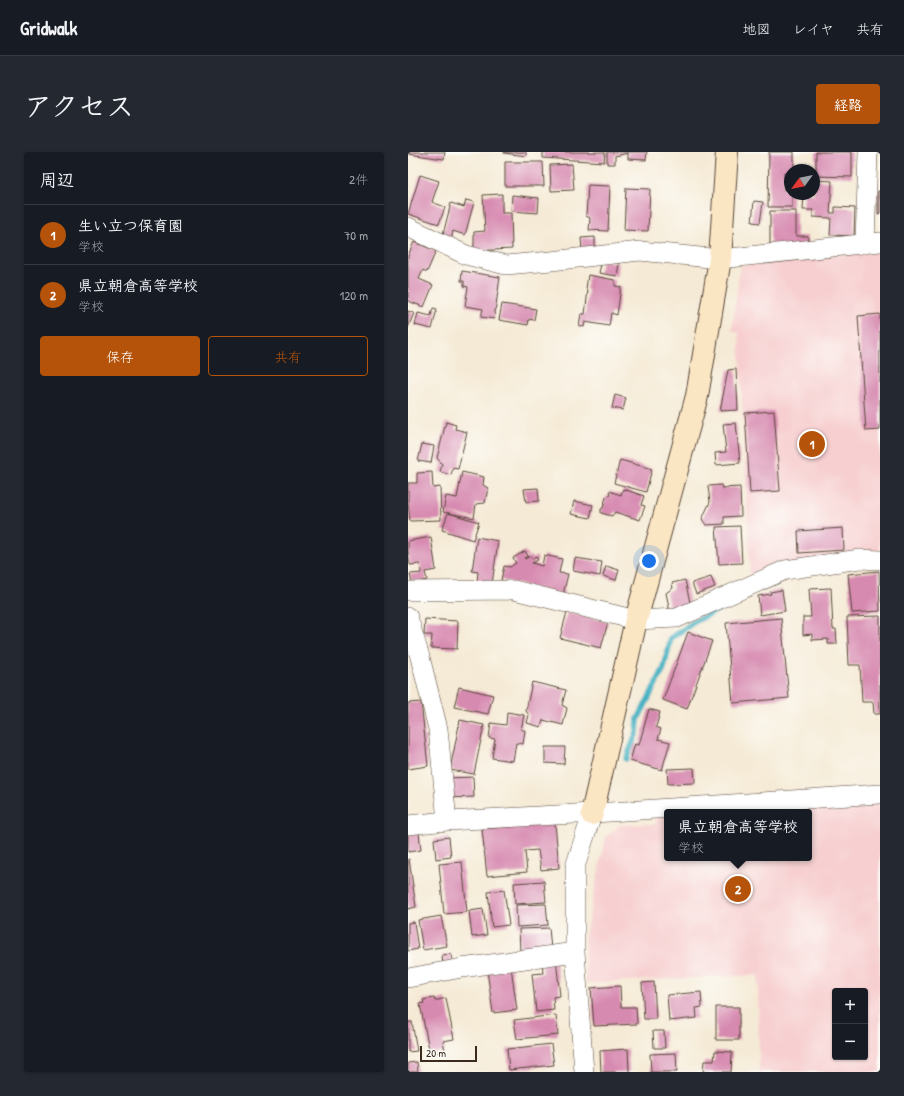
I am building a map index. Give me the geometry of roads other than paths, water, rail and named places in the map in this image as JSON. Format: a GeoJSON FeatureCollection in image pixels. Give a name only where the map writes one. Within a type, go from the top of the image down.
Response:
{"type":"FeatureCollection","features":[{"type":"Feature","properties":{"kind":"street"},"geometry":{"type":"LineString","coordinates":[[584,1072],[575,952],[575,866],[592,814],[636,620],[697,396],[720,259],[727,152]]}},
{"type":"Feature","properties":{"kind":"street"},"geometry":{"type":"LineString","coordinates":[[408,227],[466,255],[506,265],[640,250],[720,259],[873,243],[868,152]]}},
{"type":"Feature","properties":{"kind":"street"},"geometry":{"type":"LineString","coordinates":[[408,591],[514,590],[636,620],[676,618],[786,570],[860,559],[880,560]]}},
{"type":"Feature","properties":{"kind":"street"},"geometry":{"type":"LineString","coordinates":[[408,617],[420,657],[438,729],[447,821]]}},
{"type":"Feature","properties":{"kind":"street"},"geometry":{"type":"LineString","coordinates":[[408,825],[447,821],[592,814],[880,794]]}},
{"type":"Feature","properties":{"kind":"street"},"geometry":{"type":"LineString","coordinates":[[408,978],[462,968],[575,952]]}},
{"type":"Feature","properties":{"kind":"waterway"},"geometry":{"type":"LineString","coordinates":[[626,759],[637,732],[638,719],[664,668],[671,638],[694,622],[719,609]]}},
{"type":"Feature","properties":{"kind":"place","name":"生い立つ保育園"},"geometry":{"type":"Point","coordinates":[812,444]}},
{"type":"Feature","properties":{"kind":"place","name":"県立朝倉高等学校"},"geometry":{"type":"Point","coordinates":[738,889]}}]}
